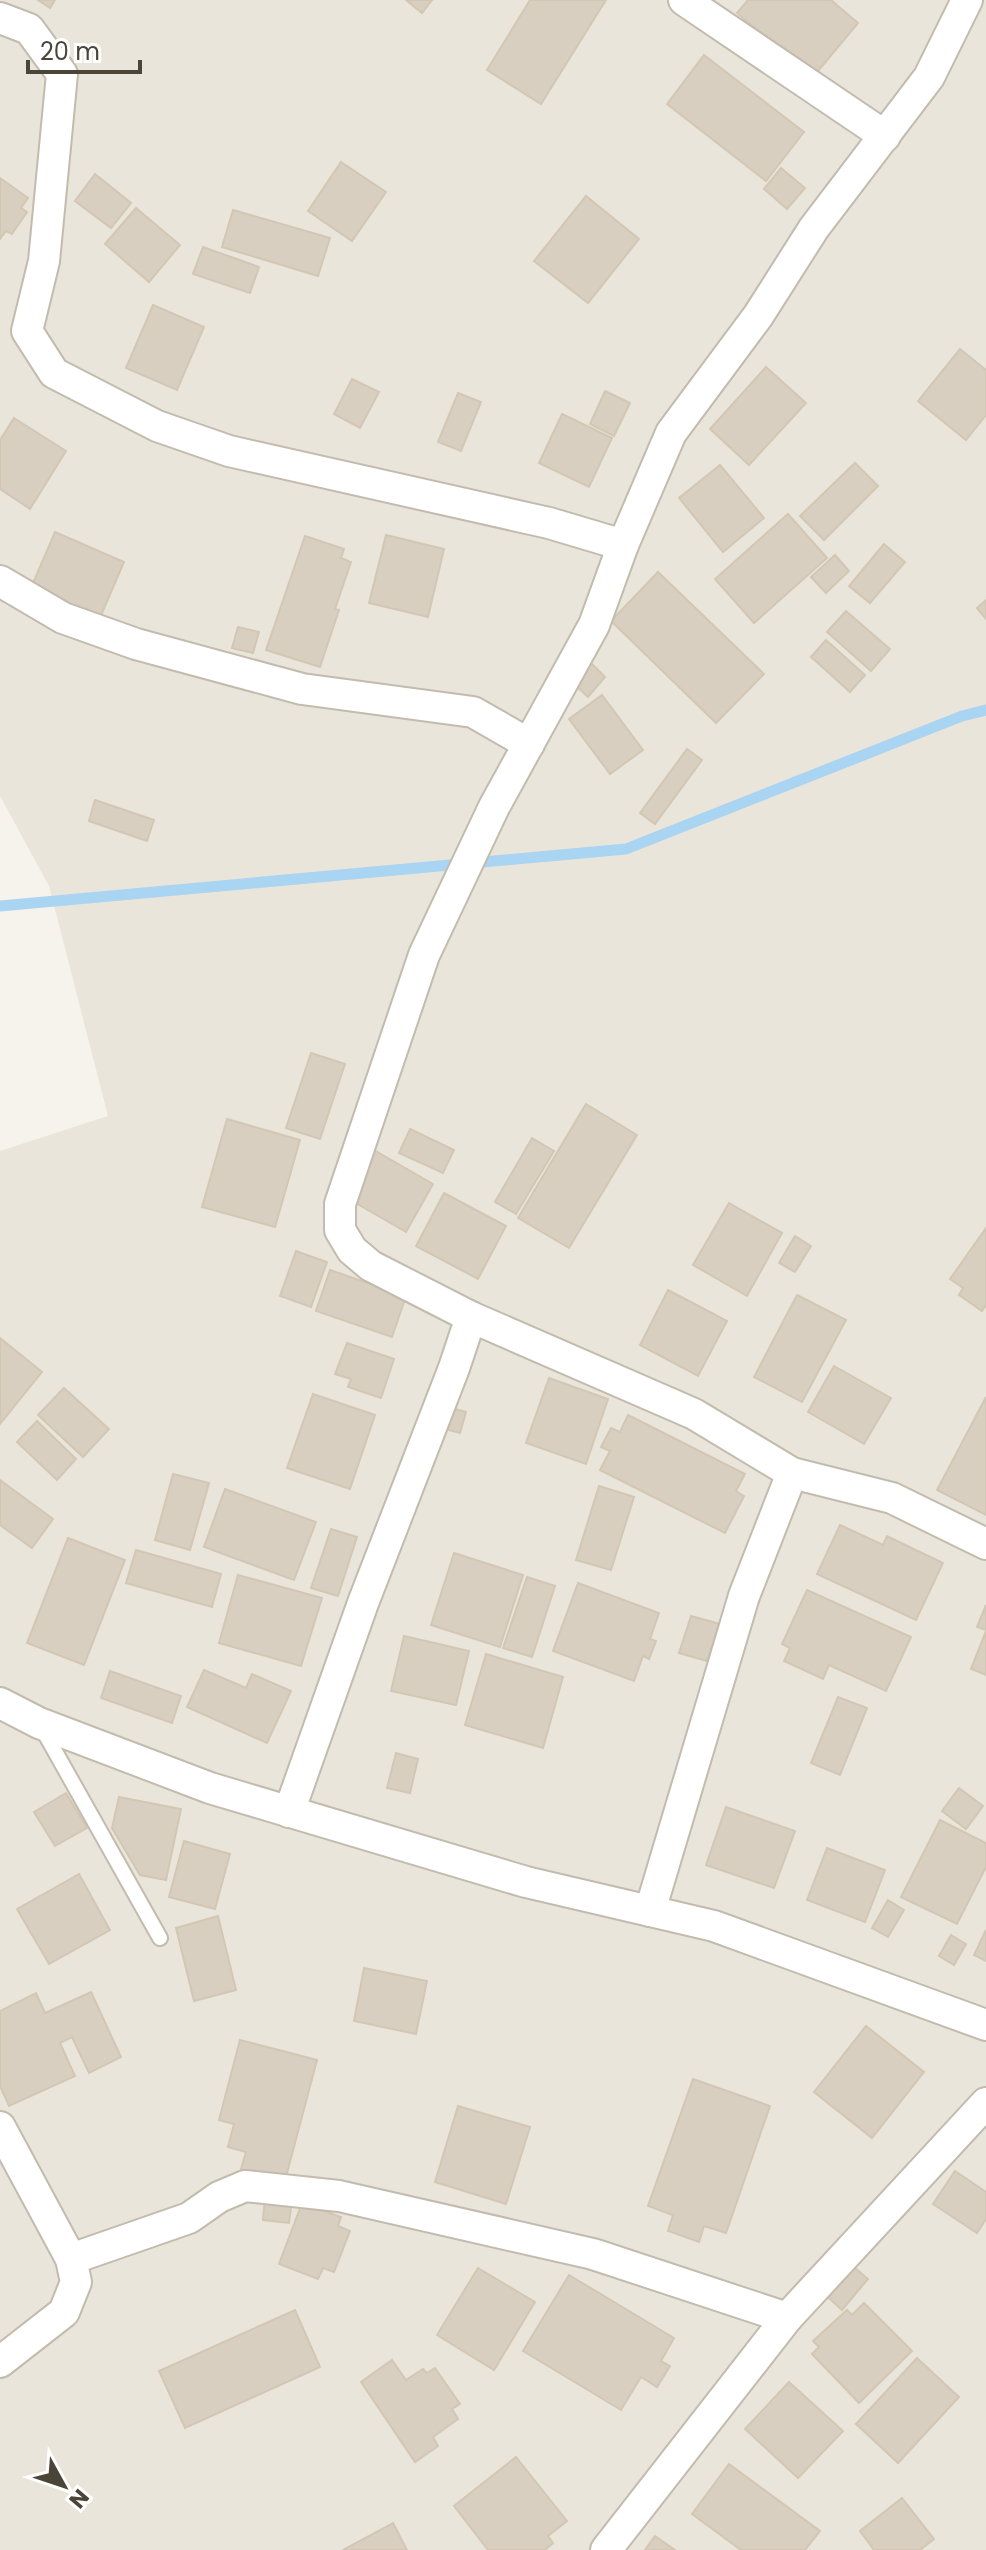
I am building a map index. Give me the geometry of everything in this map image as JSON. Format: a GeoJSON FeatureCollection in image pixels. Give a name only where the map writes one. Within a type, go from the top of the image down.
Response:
{"type":"FeatureCollection","features":[{"type":"Feature","properties":{"kind":"street"},"geometry":{"type":"LineString","coordinates":[[684,0],[885,136]]}},
{"type":"Feature","properties":{"kind":"street"},"geometry":{"type":"LineString","coordinates":[[967,0],[929,77],[814,228],[758,316],[671,433],[623,545],[594,625],[494,807],[424,955],[340,1204],[340,1230],[352,1250],[371,1266],[471,1317],[694,1414],[792,1473],[892,1498],[986,1544]]}},
{"type":"Feature","properties":{"kind":"street"},"geometry":{"type":"LineString","coordinates":[[0,18],[29,29],[62,74],[44,261],[27,331],[54,373],[157,426],[229,451],[549,523],[623,545]]}},
{"type":"Feature","properties":{"kind":"street"},"geometry":{"type":"LineString","coordinates":[[0,581],[63,618],[136,644],[302,689],[473,712],[529,744]]}},
{"type":"Feature","properties":{"kind":"street"},"geometry":{"type":"LineString","coordinates":[[289,1812],[363,1603],[471,1317]]}},
{"type":"Feature","properties":{"kind":"street"},"geometry":{"type":"LineString","coordinates":[[650,1911],[744,1596],[792,1473]]}},
{"type":"Feature","properties":{"kind":"street"},"geometry":{"type":"LineString","coordinates":[[0,1703],[39,1723],[210,1788],[526,1882],[714,1926],[986,2025]]}},
{"type":"Feature","properties":{"kind":"street"},"geometry":{"type":"LineString","coordinates":[[606,2550],[787,2318],[986,2103]]}},
{"type":"Feature","properties":{"kind":"street"},"geometry":{"type":"LineString","coordinates":[[0,2127],[71,2259],[76,2282],[64,2312],[0,2362]]}},
{"type":"Feature","properties":{"kind":"street"},"geometry":{"type":"LineString","coordinates":[[71,2259],[189,2218],[219,2197],[245,2186],[339,2196],[593,2254],[787,2318]]}},
{"type":"Feature","properties":{"kind":"lane"},"geometry":{"type":"LineString","coordinates":[[39,1723],[160,1938]]}},
{"type":"Feature","properties":{"kind":"shaded area"},"geometry":{"type":"Polygon","coordinates":[[[0,0],[986,0],[986,2550],[0,2550],[0,1151],[108,1116],[49,886],[0,796],[0,0]]]}},
{"type":"Feature","properties":{"kind":"building"},"geometry":{"type":"Polygon","coordinates":[[[38,0],[55,0],[50,8],[38,0]]]}},
{"type":"Feature","properties":{"kind":"building"},"geometry":{"type":"Polygon","coordinates":[[[406,0],[432,0],[422,13],[406,0]]]}},
{"type":"Feature","properties":{"kind":"building"},"geometry":{"type":"Polygon","coordinates":[[[530,0],[606,0],[541,104],[487,70],[530,0]]]}},
{"type":"Feature","properties":{"kind":"building"},"geometry":{"type":"Polygon","coordinates":[[[748,0],[831,0],[858,23],[813,77],[737,13],[748,0]]]}},
{"type":"Feature","properties":{"kind":"building"},"geometry":{"type":"Polygon","coordinates":[[[704,55],[804,132],[766,181],[667,104],[704,55]]]}},
{"type":"Feature","properties":{"kind":"building"},"geometry":{"type":"Polygon","coordinates":[[[341,162],[386,192],[352,241],[308,211],[341,162]]]}},
{"type":"Feature","properties":{"kind":"building"},"geometry":{"type":"Polygon","coordinates":[[[781,168],[805,188],[787,209],[764,189],[781,168]]]}},
{"type":"Feature","properties":{"kind":"building"},"geometry":{"type":"Polygon","coordinates":[[[95,174],[131,203],[111,228],[75,201],[95,174]]]}},
{"type":"Feature","properties":{"kind":"building"},"geometry":{"type":"Polygon","coordinates":[[[0,178],[28,198],[21,208],[27,212],[12,234],[6,231],[0,239],[0,178]]]}},
{"type":"Feature","properties":{"kind":"building"},"geometry":{"type":"Polygon","coordinates":[[[586,196],[639,239],[588,303],[534,261],[586,196]]]}},
{"type":"Feature","properties":{"kind":"building"},"geometry":{"type":"Polygon","coordinates":[[[136,208],[180,245],[149,282],[105,244],[136,208]]]}},
{"type":"Feature","properties":{"kind":"building"},"geometry":{"type":"Polygon","coordinates":[[[233,210],[330,238],[318,276],[222,247],[233,210]]]}},
{"type":"Feature","properties":{"kind":"building"},"geometry":{"type":"Polygon","coordinates":[[[203,247],[259,267],[250,293],[193,274],[203,247]]]}},
{"type":"Feature","properties":{"kind":"building"},"geometry":{"type":"Polygon","coordinates":[[[153,305],[204,327],[177,390],[126,368],[153,305]]]}},
{"type":"Feature","properties":{"kind":"building"},"geometry":{"type":"Polygon","coordinates":[[[960,349],[986,370],[986,415],[966,440],[918,401],[960,349]]]}},
{"type":"Feature","properties":{"kind":"building"},"geometry":{"type":"Polygon","coordinates":[[[766,367],[806,403],[749,465],[710,429],[766,367]]]}},
{"type":"Feature","properties":{"kind":"building"},"geometry":{"type":"Polygon","coordinates":[[[352,379],[379,392],[360,428],[334,414],[352,379]]]}},
{"type":"Feature","properties":{"kind":"building"},"geometry":{"type":"Polygon","coordinates":[[[605,391],[630,403],[614,436],[590,424],[605,391]]]}},
{"type":"Feature","properties":{"kind":"building"},"geometry":{"type":"Polygon","coordinates":[[[458,393],[481,402],[461,451],[438,442],[458,393]]]}},
{"type":"Feature","properties":{"kind":"building"},"geometry":{"type":"Polygon","coordinates":[[[562,414],[612,438],[589,487],[539,463],[562,414]]]}},
{"type":"Feature","properties":{"kind":"building"},"geometry":{"type":"Polygon","coordinates":[[[14,418],[66,451],[30,509],[0,489],[0,440],[14,418]]]}},
{"type":"Feature","properties":{"kind":"building"},"geometry":{"type":"Polygon","coordinates":[[[855,463],[878,486],[824,540],[800,516],[855,463]]]}},
{"type":"Feature","properties":{"kind":"building"},"geometry":{"type":"Polygon","coordinates":[[[720,465],[764,518],[723,552],[679,498],[720,465]]]}},
{"type":"Feature","properties":{"kind":"building"},"geometry":{"type":"Polygon","coordinates":[[[788,514],[827,558],[754,623],[715,579],[788,514]]]}},
{"type":"Feature","properties":{"kind":"building"},"geometry":{"type":"Polygon","coordinates":[[[55,532],[124,562],[99,620],[30,590],[55,532]]]}},
{"type":"Feature","properties":{"kind":"building"},"geometry":{"type":"Polygon","coordinates":[[[386,535],[444,549],[428,617],[369,603],[386,535]]]}},
{"type":"Feature","properties":{"kind":"building"},"geometry":{"type":"Polygon","coordinates":[[[305,536],[344,549],[341,558],[351,562],[320,667],[266,650],[305,536]]]}},
{"type":"Feature","properties":{"kind":"building"},"geometry":{"type":"Polygon","coordinates":[[[884,544],[905,562],[870,603],[849,586],[884,544]]]}},
{"type":"Feature","properties":{"kind":"building"},"geometry":{"type":"Polygon","coordinates":[[[835,555],[849,571],[826,593],[811,577],[835,555]]]}},
{"type":"Feature","properties":{"kind":"building"},"geometry":{"type":"Polygon","coordinates":[[[658,572],[764,674],[716,723],[611,621],[658,572]]]}},
{"type":"Feature","properties":{"kind":"building"},"geometry":{"type":"Polygon","coordinates":[[[986,600],[986,619],[977,608],[986,600]]]}},
{"type":"Feature","properties":{"kind":"building"},"geometry":{"type":"Polygon","coordinates":[[[846,611],[890,649],[871,671],[827,632],[846,611]]]}},
{"type":"Feature","properties":{"kind":"building"},"geometry":{"type":"Polygon","coordinates":[[[238,627],[259,632],[253,653],[232,648],[238,627]]]}},
{"type":"Feature","properties":{"kind":"building"},"geometry":{"type":"Polygon","coordinates":[[[826,640],[865,675],[850,692],[811,657],[826,640]]]}},
{"type":"Feature","properties":{"kind":"building"},"geometry":{"type":"Polygon","coordinates":[[[591,663],[605,677],[588,697],[573,683],[591,663]]]}},
{"type":"Feature","properties":{"kind":"building"},"geometry":{"type":"Polygon","coordinates":[[[602,695],[643,750],[610,774],[569,719],[602,695]]]}},
{"type":"Feature","properties":{"kind":"building"},"geometry":{"type":"Polygon","coordinates":[[[687,749],[702,760],[655,824],[640,813],[687,749]]]}},
{"type":"Feature","properties":{"kind":"building"},"geometry":{"type":"Polygon","coordinates":[[[95,800],[154,820],[147,841],[89,821],[95,800]]]}},
{"type":"Feature","properties":{"kind":"building"},"geometry":{"type":"Polygon","coordinates":[[[311,1053],[345,1064],[320,1139],[286,1128],[311,1053]]]}},
{"type":"Feature","properties":{"kind":"building"},"geometry":{"type":"Polygon","coordinates":[[[586,1104],[637,1135],[569,1248],[518,1218],[586,1104]]]}},
{"type":"Feature","properties":{"kind":"building"},"geometry":{"type":"Polygon","coordinates":[[[227,1119],[300,1140],[275,1227],[202,1207],[227,1119]]]}},
{"type":"Feature","properties":{"kind":"building"},"geometry":{"type":"Polygon","coordinates":[[[410,1129],[454,1150],[443,1173],[399,1153],[410,1129]]]}},
{"type":"Feature","properties":{"kind":"building"},"geometry":{"type":"Polygon","coordinates":[[[532,1138],[554,1151],[516,1214],[495,1202],[532,1138]]]}},
{"type":"Feature","properties":{"kind":"building"},"geometry":{"type":"Polygon","coordinates":[[[374,1150],[433,1184],[406,1232],[347,1198],[374,1150]]]}},
{"type":"Feature","properties":{"kind":"building"},"geometry":{"type":"Polygon","coordinates":[[[444,1193],[506,1226],[478,1279],[416,1246],[444,1193]]]}},
{"type":"Feature","properties":{"kind":"building"},"geometry":{"type":"Polygon","coordinates":[[[729,1203],[782,1233],[747,1296],[693,1265],[729,1203]]]}},
{"type":"Feature","properties":{"kind":"building"},"geometry":{"type":"Polygon","coordinates":[[[986,1228],[986,1305],[982,1311],[959,1295],[963,1288],[950,1279],[986,1228]]]}},
{"type":"Feature","properties":{"kind":"building"},"geometry":{"type":"Polygon","coordinates":[[[795,1236],[811,1246],[795,1272],[779,1263],[795,1236]]]}},
{"type":"Feature","properties":{"kind":"building"},"geometry":{"type":"Polygon","coordinates":[[[296,1251],[327,1262],[311,1307],[280,1296],[296,1251]]]}},
{"type":"Feature","properties":{"kind":"building"},"geometry":{"type":"Polygon","coordinates":[[[330,1270],[406,1296],[392,1337],[316,1311],[330,1270]]]}},
{"type":"Feature","properties":{"kind":"building"},"geometry":{"type":"Polygon","coordinates":[[[668,1290],[727,1321],[698,1376],[640,1345],[668,1290]]]}},
{"type":"Feature","properties":{"kind":"building"},"geometry":{"type":"Polygon","coordinates":[[[797,1295],[846,1320],[802,1402],[754,1377],[797,1295]]]}},
{"type":"Feature","properties":{"kind":"building"},"geometry":{"type":"Polygon","coordinates":[[[0,1338],[42,1372],[0,1424],[0,1338]]]}},
{"type":"Feature","properties":{"kind":"building"},"geometry":{"type":"Polygon","coordinates":[[[347,1343],[394,1359],[381,1398],[348,1387],[351,1379],[335,1374],[347,1343]]]}},
{"type":"Feature","properties":{"kind":"building"},"geometry":{"type":"Polygon","coordinates":[[[834,1366],[891,1398],[864,1444],[808,1412],[834,1366]]]}},
{"type":"Feature","properties":{"kind":"building"},"geometry":{"type":"Polygon","coordinates":[[[549,1378],[608,1399],[586,1464],[526,1443],[549,1378]]]}},
{"type":"Feature","properties":{"kind":"building"},"geometry":{"type":"Polygon","coordinates":[[[64,1388],[109,1429],[83,1457],[38,1415],[64,1388]]]}},
{"type":"Feature","properties":{"kind":"building"},"geometry":{"type":"Polygon","coordinates":[[[313,1394],[375,1415],[350,1489],[287,1468],[313,1394]]]}},
{"type":"Feature","properties":{"kind":"building"},"geometry":{"type":"Polygon","coordinates":[[[986,1397],[986,1515],[937,1490],[986,1397]]]}},
{"type":"Feature","properties":{"kind":"building"},"geometry":{"type":"Polygon","coordinates":[[[444,1406],[466,1412],[460,1433],[438,1427],[444,1406]]]}},
{"type":"Feature","properties":{"kind":"building"},"geometry":{"type":"Polygon","coordinates":[[[628,1415],[745,1474],[736,1491],[744,1496],[725,1533],[600,1470],[610,1451],[601,1447],[611,1428],[620,1432],[628,1415]]]}},
{"type":"Feature","properties":{"kind":"building"},"geometry":{"type":"Polygon","coordinates":[[[37,1421],[76,1459],[57,1480],[17,1442],[37,1421]]]}},
{"type":"Feature","properties":{"kind":"building"},"geometry":{"type":"Polygon","coordinates":[[[173,1474],[209,1483],[190,1550],[155,1540],[173,1474]]]}},
{"type":"Feature","properties":{"kind":"building"},"geometry":{"type":"Polygon","coordinates":[[[0,1480],[53,1519],[32,1548],[0,1525],[0,1480]]]}},
{"type":"Feature","properties":{"kind":"building"},"geometry":{"type":"Polygon","coordinates":[[[599,1486],[634,1497],[611,1570],[576,1560],[599,1486]]]}},
{"type":"Feature","properties":{"kind":"building"},"geometry":{"type":"Polygon","coordinates":[[[225,1489],[316,1522],[294,1580],[204,1547],[225,1489]]]}},
{"type":"Feature","properties":{"kind":"building"},"geometry":{"type":"Polygon","coordinates":[[[840,1525],[883,1545],[887,1536],[943,1563],[916,1620],[817,1574],[840,1525]]]}},
{"type":"Feature","properties":{"kind":"building"},"geometry":{"type":"Polygon","coordinates":[[[331,1529],[357,1537],[338,1596],[311,1588],[331,1529]]]}},
{"type":"Feature","properties":{"kind":"building"},"geometry":{"type":"Polygon","coordinates":[[[68,1538],[125,1560],[84,1665],[27,1643],[68,1538]]]}},
{"type":"Feature","properties":{"kind":"building"},"geometry":{"type":"Polygon","coordinates":[[[136,1550],[221,1574],[212,1607],[126,1583],[136,1550]]]}},
{"type":"Feature","properties":{"kind":"building"},"geometry":{"type":"Polygon","coordinates":[[[454,1553],[523,1575],[500,1647],[431,1625],[454,1553]]]}},
{"type":"Feature","properties":{"kind":"building"},"geometry":{"type":"Polygon","coordinates":[[[238,1575],[322,1598],[301,1666],[219,1643],[238,1575]]]}},
{"type":"Feature","properties":{"kind":"building"},"geometry":{"type":"Polygon","coordinates":[[[527,1577],[555,1586],[532,1657],[503,1648],[527,1577]]]}},
{"type":"Feature","properties":{"kind":"building"},"geometry":{"type":"Polygon","coordinates":[[[578,1583],[659,1613],[650,1639],[656,1641],[649,1659],[643,1656],[634,1681],[553,1651],[578,1583]]]}},
{"type":"Feature","properties":{"kind":"building"},"geometry":{"type":"Polygon","coordinates":[[[807,1590],[911,1637],[886,1691],[829,1665],[823,1679],[784,1661],[790,1648],[782,1644],[807,1590]]]}},
{"type":"Feature","properties":{"kind":"building"},"geometry":{"type":"Polygon","coordinates":[[[986,1605],[986,1630],[977,1627],[986,1605]]]}},
{"type":"Feature","properties":{"kind":"building"},"geometry":{"type":"Polygon","coordinates":[[[691,1616],[720,1624],[707,1661],[679,1653],[691,1616]]]}},
{"type":"Feature","properties":{"kind":"building"},"geometry":{"type":"Polygon","coordinates":[[[986,1631],[986,1675],[971,1669],[986,1631]]]}},
{"type":"Feature","properties":{"kind":"building"},"geometry":{"type":"Polygon","coordinates":[[[404,1636],[469,1651],[456,1705],[391,1691],[404,1636]]]}},
{"type":"Feature","properties":{"kind":"building"},"geometry":{"type":"Polygon","coordinates":[[[486,1654],[563,1677],[543,1748],[465,1725],[486,1654]]]}},
{"type":"Feature","properties":{"kind":"building"},"geometry":{"type":"Polygon","coordinates":[[[204,1670],[246,1688],[252,1674],[291,1691],[267,1743],[187,1707],[204,1670]]]}},
{"type":"Feature","properties":{"kind":"building"},"geometry":{"type":"Polygon","coordinates":[[[110,1671],[181,1696],[172,1723],[101,1698],[110,1671]]]}},
{"type":"Feature","properties":{"kind":"building"},"geometry":{"type":"Polygon","coordinates":[[[838,1697],[867,1708],[840,1775],[811,1763],[838,1697]]]}},
{"type":"Feature","properties":{"kind":"building"},"geometry":{"type":"Polygon","coordinates":[[[396,1753],[418,1759],[410,1793],[387,1788],[396,1753]]]}},
{"type":"Feature","properties":{"kind":"building"},"geometry":{"type":"Polygon","coordinates":[[[959,1788],[983,1806],[966,1829],[942,1811],[959,1788]]]}},
{"type":"Feature","properties":{"kind":"building"},"geometry":{"type":"Polygon","coordinates":[[[66,1793],[87,1828],[55,1846],[34,1812],[66,1793]]]}},
{"type":"Feature","properties":{"kind":"building"},"geometry":{"type":"Polygon","coordinates":[[[119,1797],[181,1809],[166,1880],[140,1875],[112,1828],[119,1797]]]}},
{"type":"Feature","properties":{"kind":"building"},"geometry":{"type":"Polygon","coordinates":[[[726,1807],[795,1831],[774,1888],[706,1865],[726,1807]]]}},
{"type":"Feature","properties":{"kind":"building"},"geometry":{"type":"Polygon","coordinates":[[[940,1820],[986,1843],[986,1867],[957,1924],[901,1897],[940,1820]]]}},
{"type":"Feature","properties":{"kind":"building"},"geometry":{"type":"Polygon","coordinates":[[[184,1841],[230,1854],[215,1909],[169,1897],[184,1841]]]}},
{"type":"Feature","properties":{"kind":"building"},"geometry":{"type":"Polygon","coordinates":[[[827,1848],[885,1870],[865,1922],[807,1900],[827,1848]]]}},
{"type":"Feature","properties":{"kind":"building"},"geometry":{"type":"Polygon","coordinates":[[[79,1874],[110,1930],[49,1964],[17,1909],[79,1874]]]}},
{"type":"Feature","properties":{"kind":"building"},"geometry":{"type":"Polygon","coordinates":[[[888,1900],[904,1910],[888,1937],[872,1928],[888,1900]]]}},
{"type":"Feature","properties":{"kind":"building"},"geometry":{"type":"Polygon","coordinates":[[[218,1916],[236,1990],[194,2001],[176,1928],[218,1916]]]}},
{"type":"Feature","properties":{"kind":"building"},"geometry":{"type":"Polygon","coordinates":[[[986,1930],[986,1961],[974,1955],[986,1930]]]}},
{"type":"Feature","properties":{"kind":"building"},"geometry":{"type":"Polygon","coordinates":[[[951,1935],[966,1944],[954,1965],[939,1956],[951,1935]]]}},
{"type":"Feature","properties":{"kind":"building"},"geometry":{"type":"Polygon","coordinates":[[[364,1968],[427,1981],[416,2034],[354,2021],[364,1968]]]}},
{"type":"Feature","properties":{"kind":"building"},"geometry":{"type":"Polygon","coordinates":[[[91,1992],[121,2057],[89,2073],[72,2037],[60,2043],[75,2076],[9,2106],[0,2086],[0,2011],[36,1993],[45,2013],[91,1992]]]}},
{"type":"Feature","properties":{"kind":"building"},"geometry":{"type":"Polygon","coordinates":[[[866,2026],[924,2072],[872,2138],[814,2092],[866,2026]]]}},
{"type":"Feature","properties":{"kind":"building"},"geometry":{"type":"Polygon","coordinates":[[[240,2040],[317,2060],[283,2188],[239,2176],[246,2152],[228,2147],[234,2124],[219,2120],[240,2040]]]}},
{"type":"Feature","properties":{"kind":"building"},"geometry":{"type":"Polygon","coordinates":[[[693,2079],[770,2106],[726,2233],[704,2226],[699,2242],[668,2231],[673,2215],[648,2206],[693,2079]]]}},
{"type":"Feature","properties":{"kind":"building"},"geometry":{"type":"Polygon","coordinates":[[[458,2106],[530,2127],[506,2204],[435,2182],[458,2106]]]}},
{"type":"Feature","properties":{"kind":"building"},"geometry":{"type":"Polygon","coordinates":[[[955,2171],[986,2192],[986,2219],[977,2233],[933,2204],[955,2171]]]}},
{"type":"Feature","properties":{"kind":"building"},"geometry":{"type":"Polygon","coordinates":[[[265,2197],[292,2200],[289,2223],[263,2220],[265,2197]]]}},
{"type":"Feature","properties":{"kind":"building"},"geometry":{"type":"Polygon","coordinates":[[[302,2203],[341,2217],[338,2226],[350,2231],[334,2272],[323,2268],[318,2279],[279,2264],[302,2203]]]}},
{"type":"Feature","properties":{"kind":"building"},"geometry":{"type":"Polygon","coordinates":[[[848,2262],[868,2279],[842,2310],[822,2292],[848,2262]]]}},
{"type":"Feature","properties":{"kind":"building"},"geometry":{"type":"Polygon","coordinates":[[[478,2268],[535,2302],[494,2370],[437,2335],[478,2268]]]}},
{"type":"Feature","properties":{"kind":"building"},"geometry":{"type":"Polygon","coordinates":[[[569,2275],[674,2338],[661,2361],[670,2366],[657,2387],[641,2377],[621,2410],[523,2351],[569,2275]]]}},
{"type":"Feature","properties":{"kind":"building"},"geometry":{"type":"Polygon","coordinates":[[[864,2303],[912,2351],[859,2403],[812,2354],[819,2347],[813,2341],[847,2310],[852,2315],[864,2303]]]}},
{"type":"Feature","properties":{"kind":"building"},"geometry":{"type":"Polygon","coordinates":[[[295,2310],[320,2367],[185,2428],[159,2371],[295,2310]]]}},
{"type":"Feature","properties":{"kind":"building"},"geometry":{"type":"Polygon","coordinates":[[[917,2358],[959,2397],[898,2463],[856,2424],[917,2358]]]}},
{"type":"Feature","properties":{"kind":"building"},"geometry":{"type":"Polygon","coordinates":[[[392,2360],[406,2380],[423,2369],[427,2373],[435,2368],[460,2404],[452,2409],[458,2419],[433,2437],[438,2446],[415,2462],[361,2382],[392,2360]]]}},
{"type":"Feature","properties":{"kind":"building"},"geometry":{"type":"Polygon","coordinates":[[[789,2382],[843,2431],[798,2478],[745,2429],[789,2382]]]}},
{"type":"Feature","properties":{"kind":"building"},"geometry":{"type":"Polygon","coordinates":[[[516,2457],[567,2521],[548,2536],[553,2543],[545,2550],[488,2550],[454,2506],[516,2457]]]}},
{"type":"Feature","properties":{"kind":"building"},"geometry":{"type":"Polygon","coordinates":[[[729,2464],[820,2531],[805,2550],[741,2550],[692,2514],[729,2464]]]}},
{"type":"Feature","properties":{"kind":"building"},"geometry":{"type":"Polygon","coordinates":[[[902,2498],[934,2539],[920,2550],[874,2550],[860,2531],[902,2498]]]}},
{"type":"Feature","properties":{"kind":"building"},"geometry":{"type":"Polygon","coordinates":[[[393,2523],[407,2550],[343,2550],[393,2523]]]}},
{"type":"Feature","properties":{"kind":"building"},"geometry":{"type":"Polygon","coordinates":[[[655,2536],[675,2550],[645,2550],[655,2536]]]}},
{"type":"Feature","properties":{"kind":"waterway"},"geometry":{"type":"LineString","coordinates":[[0,906],[626,849],[962,716],[986,710]]}}]}
